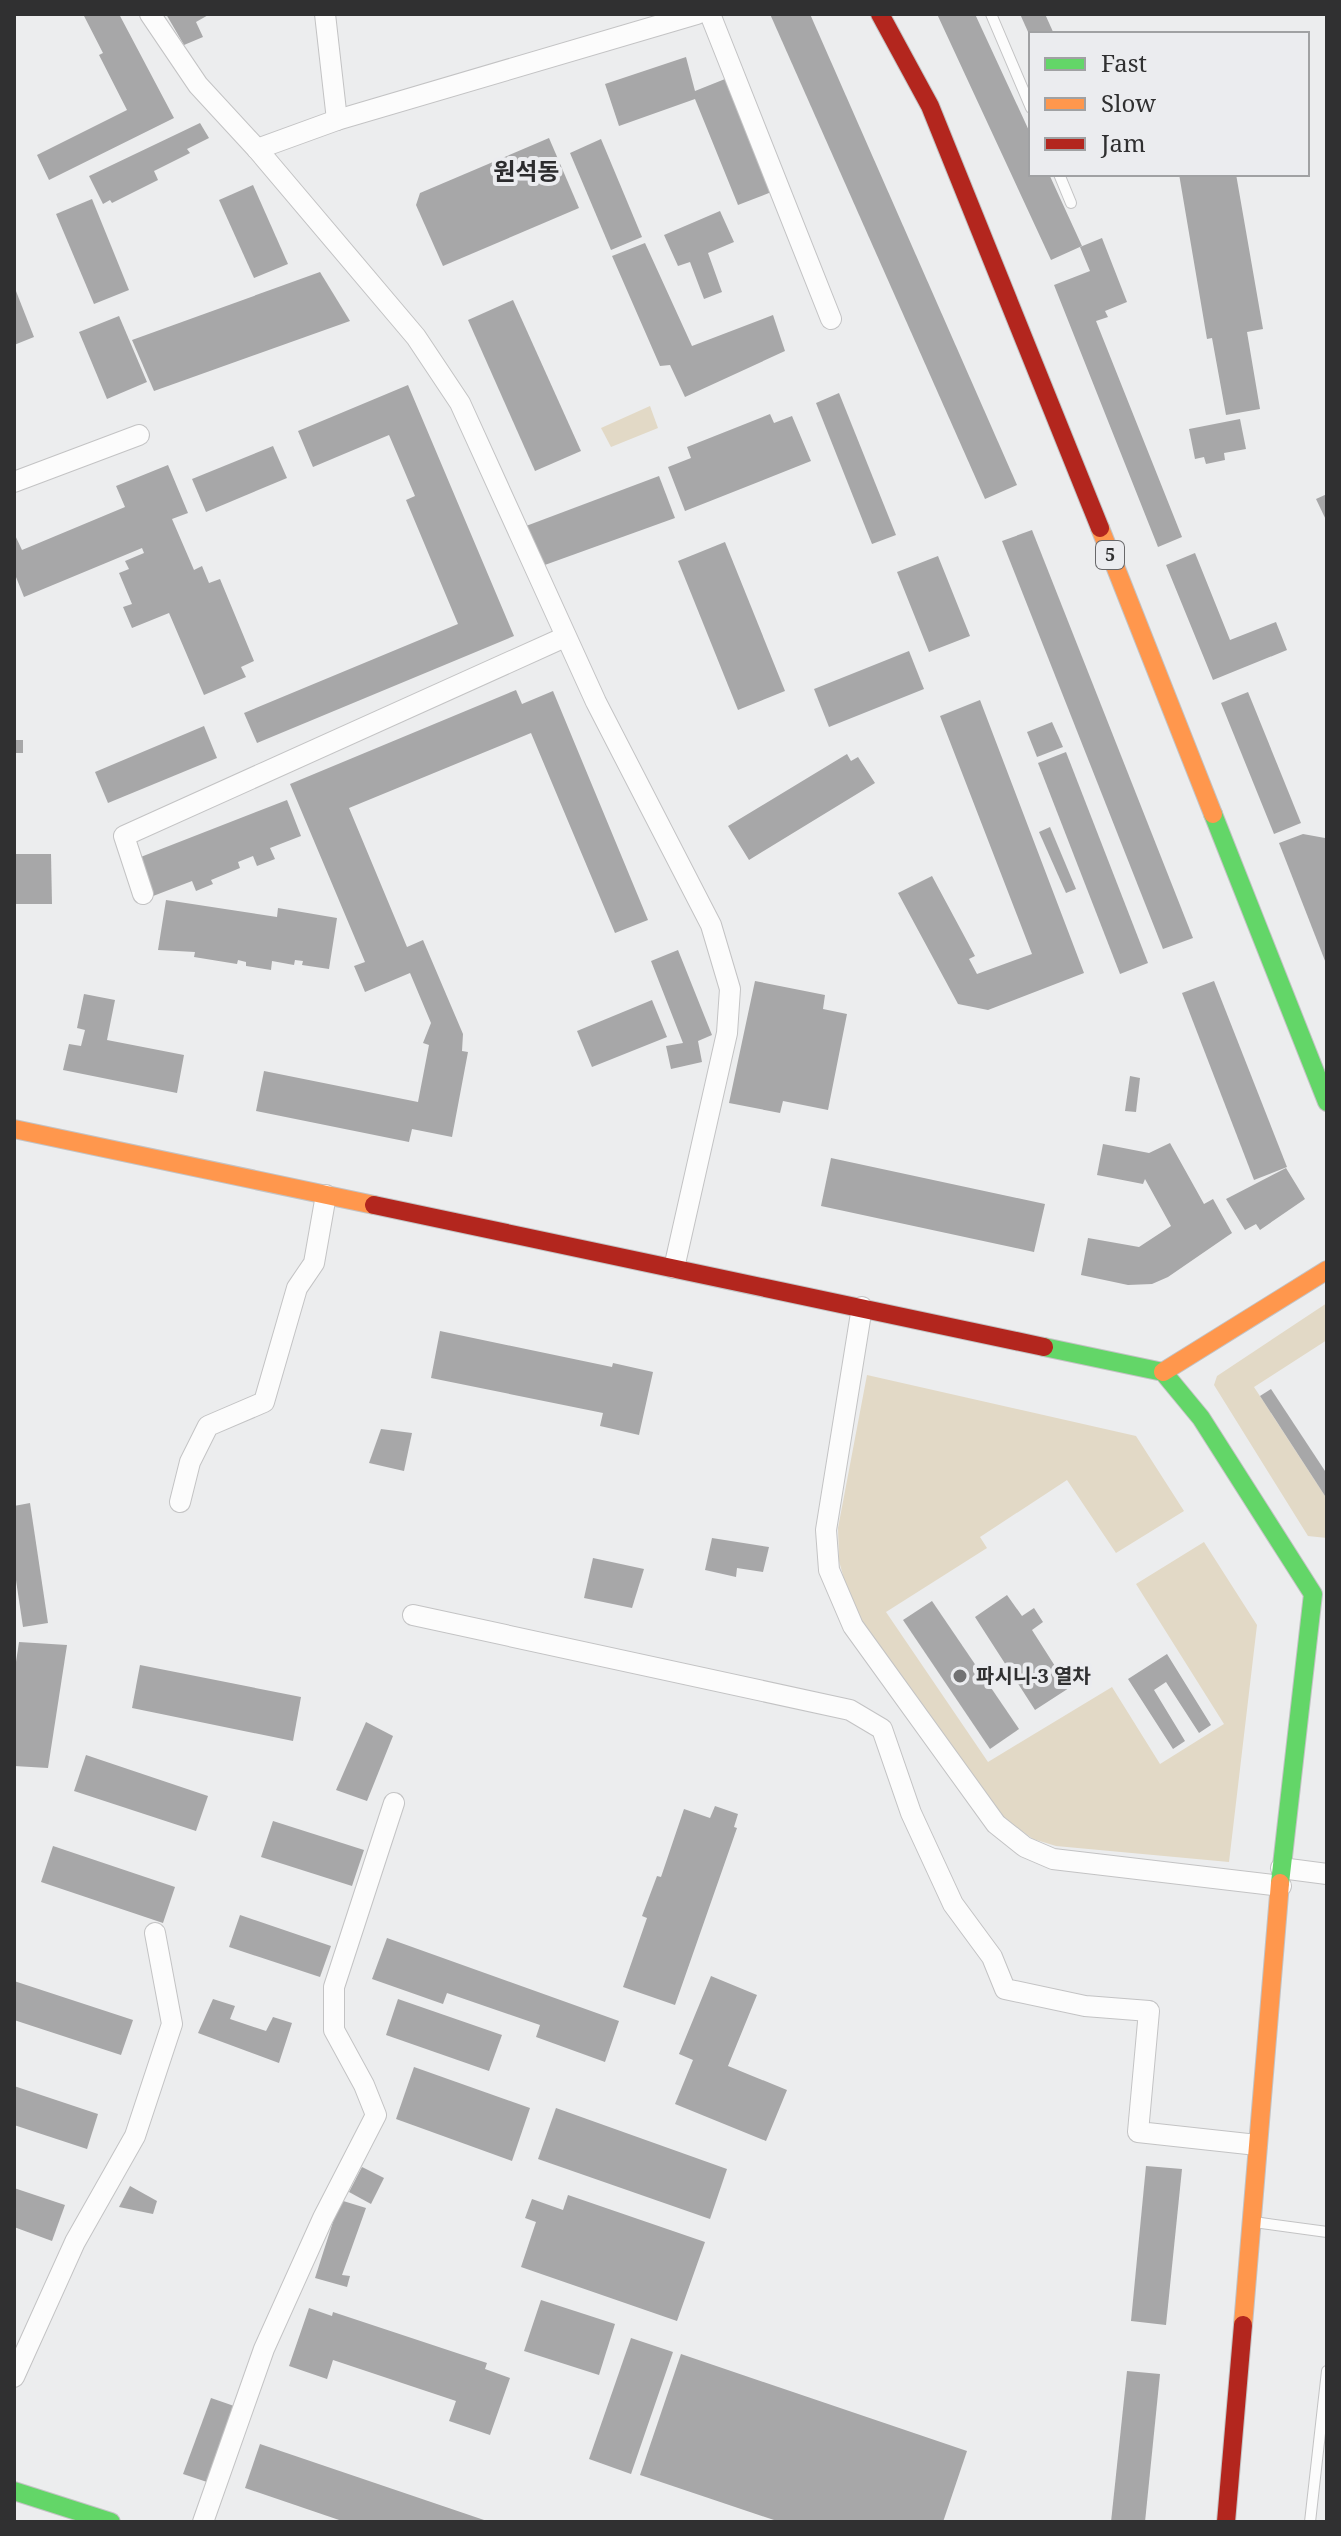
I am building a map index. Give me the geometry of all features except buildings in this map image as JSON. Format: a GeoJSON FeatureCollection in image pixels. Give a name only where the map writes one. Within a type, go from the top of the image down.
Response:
{"type":"FeatureCollection","features":[{"type":"Feature","properties":{"kind":"main road","name":"5"},"geometry":{"type":"LineString","coordinates":[[880,14],[930,106],[996,264],[1320,1063],[1327,1102]]}},
{"type":"Feature","properties":{"kind":"main road"},"geometry":{"type":"LineString","coordinates":[[14,1129],[1163,1372],[1201,1418],[1320,1589],[1281,1877],[1226,2522]]}},
{"type":"Feature","properties":{"kind":"main road"},"geometry":{"type":"LineString","coordinates":[[1163,1372],[1327,1270]]}},
{"type":"Feature","properties":{"kind":"main road"},"geometry":{"type":"LineString","coordinates":[[14,2491],[111,2522]]}},
{"type":"Feature","properties":{"kind":"street"},"geometry":{"type":"LineString","coordinates":[[150,14],[198,85],[257,149],[416,337],[460,403],[565,637],[705,913],[730,989],[719,1074],[674,1268]]}},
{"type":"Feature","properties":{"kind":"street"},"geometry":{"type":"LineString","coordinates":[[325,14],[337,120]]}},
{"type":"Feature","properties":{"kind":"street"},"geometry":{"type":"LineString","coordinates":[[257,149],[337,120],[697,14]]}},
{"type":"Feature","properties":{"kind":"street"},"geometry":{"type":"LineString","coordinates":[[710,14],[831,319]]}},
{"type":"Feature","properties":{"kind":"street"},"geometry":{"type":"LineString","coordinates":[[14,482],[139,435]]}},
{"type":"Feature","properties":{"kind":"street"},"geometry":{"type":"LineString","coordinates":[[143,894],[124,836],[565,637]]}},
{"type":"Feature","properties":{"kind":"street"},"geometry":{"type":"LineString","coordinates":[[180,1502],[190,1462],[208,1426],[264,1402],[297,1288],[314,1263],[326,1195]]}},
{"type":"Feature","properties":{"kind":"street"},"geometry":{"type":"LineString","coordinates":[[862,1307],[826,1530],[829,1570],[842,1607],[853,1626],[996,1824],[1025,1847],[1053,1859],[1281,1877],[1327,1874]]}},
{"type":"Feature","properties":{"kind":"street"},"geometry":{"type":"LineString","coordinates":[[413,1615],[850,1710],[882,1729],[911,1813],[953,1904],[992,1957],[1005,1989],[1085,2006],[1149,2011],[1138,2132],[1257,2145]]}},
{"type":"Feature","properties":{"kind":"street"},"geometry":{"type":"LineString","coordinates":[[203,2522],[264,2349],[323,2218],[376,2115],[334,2030],[334,1987],[394,1803]]}},
{"type":"Feature","properties":{"kind":"street"},"geometry":{"type":"LineString","coordinates":[[14,2377],[75,2242],[135,2136],[172,2024],[155,1933]]}},
{"type":"Feature","properties":{"kind":"lane"},"geometry":{"type":"LineString","coordinates":[[991,14],[1029,103]]}},
{"type":"Feature","properties":{"kind":"lane"},"geometry":{"type":"LineString","coordinates":[[1060,176],[1071,203]]}},
{"type":"Feature","properties":{"kind":"lane"},"geometry":{"type":"LineString","coordinates":[[1250,2222],[1327,2232]]}},
{"type":"Feature","properties":{"kind":"lane"},"geometry":{"type":"LineString","coordinates":[[1310,2522],[1327,2371]]}},
{"type":"Feature","properties":{"kind":"shaded area"},"geometry":{"type":"Polygon","coordinates":[[[650,406],[658,428],[611,447],[601,428],[650,406]]]}},
{"type":"Feature","properties":{"kind":"shaded area"},"geometry":{"type":"Polygon","coordinates":[[[1327,1303],[1327,1340],[1254,1387],[1327,1499],[1327,1538],[1308,1536],[1214,1385],[1217,1376],[1327,1303]]]}},
{"type":"Feature","properties":{"kind":"shaded area"},"geometry":{"type":"Polygon","coordinates":[[[867,1375],[1136,1436],[1184,1511],[1116,1553],[1067,1480],[980,1537],[987,1548],[886,1612],[988,1762],[1112,1687],[1160,1764],[1224,1724],[1136,1584],[1204,1542],[1257,1625],[1229,1862],[1056,1846],[1033,1839],[1003,1817],[852,1607],[839,1561],[838,1528],[867,1375]]]}},
{"type":"Feature","properties":{"kind":"traffic: fast"},"geometry":{"type":"LineString","coordinates":[[1213,814],[1327,1102]]}},
{"type":"Feature","properties":{"kind":"traffic: fast"},"geometry":{"type":"LineString","coordinates":[[1044,1347],[1163,1372],[1201,1418],[1313,1594],[1280,1883]]}},
{"type":"Feature","properties":{"kind":"traffic: fast"},"geometry":{"type":"LineString","coordinates":[[14,2491],[111,2522]]}},
{"type":"Feature","properties":{"kind":"traffic: slow"},"geometry":{"type":"LineString","coordinates":[[1100,528],[1213,814]]}},
{"type":"Feature","properties":{"kind":"traffic: slow"},"geometry":{"type":"LineString","coordinates":[[14,1129],[374,1205]]}},
{"type":"Feature","properties":{"kind":"traffic: slow"},"geometry":{"type":"LineString","coordinates":[[1163,1372],[1327,1270]]}},
{"type":"Feature","properties":{"kind":"traffic: slow"},"geometry":{"type":"LineString","coordinates":[[1243,2325],[1280,1883]]}},
{"type":"Feature","properties":{"kind":"traffic: jam"},"geometry":{"type":"LineString","coordinates":[[880,14],[930,106],[1100,528]]}},
{"type":"Feature","properties":{"kind":"traffic: jam"},"geometry":{"type":"LineString","coordinates":[[374,1205],[1044,1347]]}},
{"type":"Feature","properties":{"kind":"traffic: jam"},"geometry":{"type":"LineString","coordinates":[[1226,2522],[1243,2325]]}},
{"type":"Feature","properties":{"kind":"place","name":"파시니-3 열차"},"geometry":{"type":"Point","coordinates":[960,1676]}},
{"type":"Feature","properties":{"kind":"district","name":"원석동"},"geometry":{"type":"Point","coordinates":[526,172]}}]}
